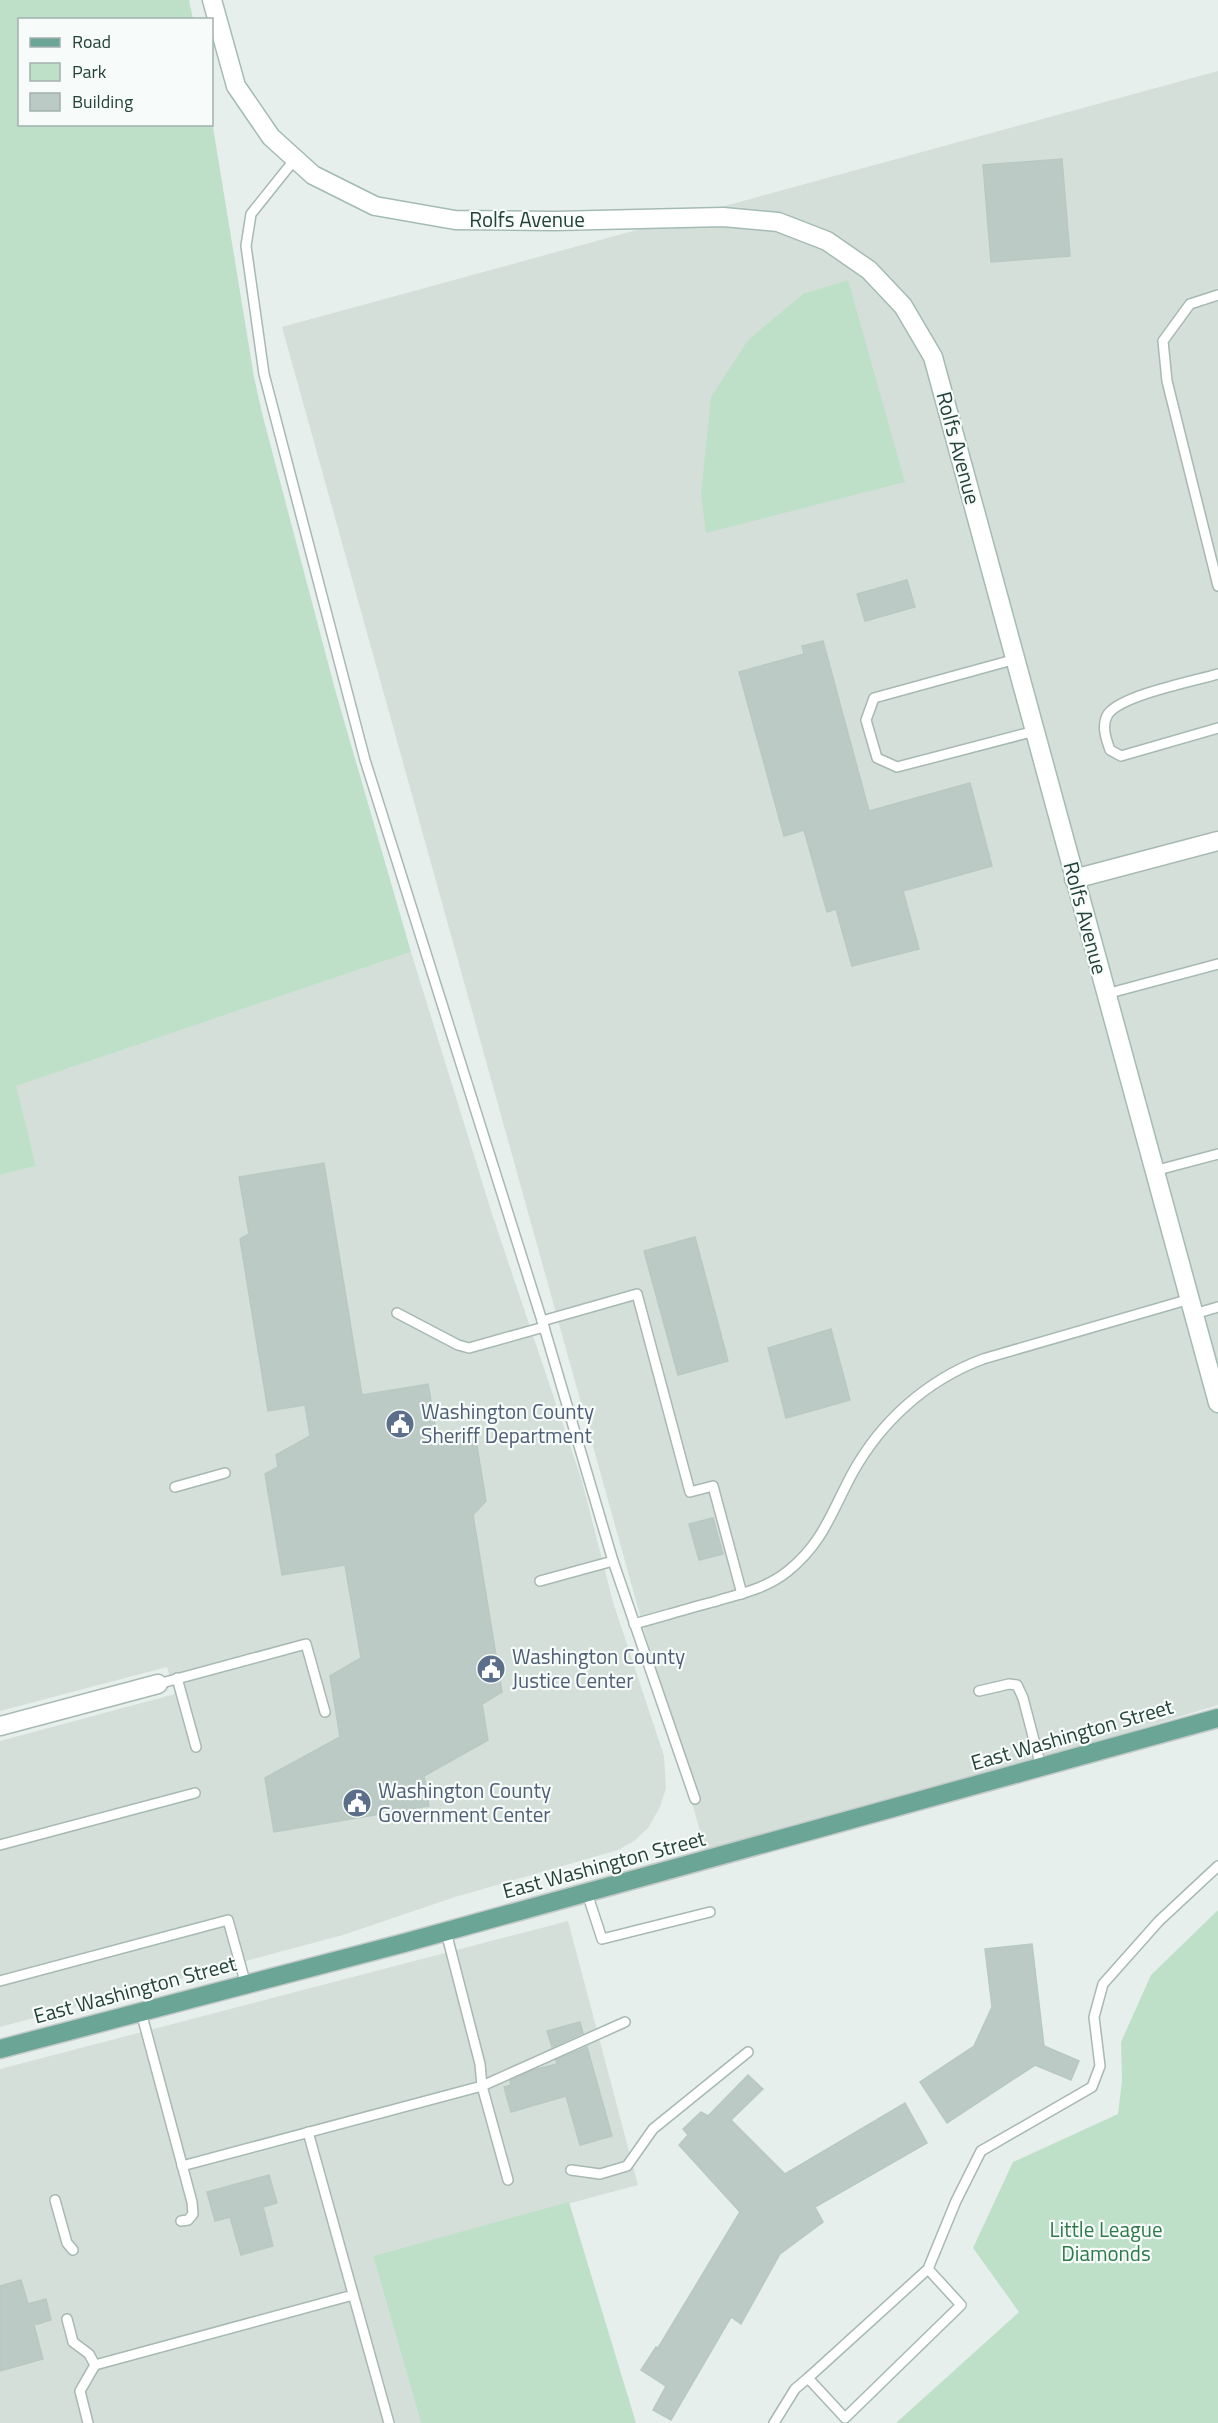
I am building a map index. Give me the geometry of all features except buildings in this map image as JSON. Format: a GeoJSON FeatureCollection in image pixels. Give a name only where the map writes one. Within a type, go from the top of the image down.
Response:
{"type":"FeatureCollection","features":[{"type":"Feature","properties":{"kind":"main road","name":"East Washington Street"},"geometry":{"type":"LineString","coordinates":[[0,2049],[446,1932],[1218,1718]]}},
{"type":"Feature","properties":{"kind":"street","name":"Rolfs Avenue"},"geometry":{"type":"LineString","coordinates":[[212,0],[236,86],[271,137],[313,175],[375,206],[455,220],[555,221],[723,217],[778,222],[827,241],[869,270],[903,306],[933,357],[1154,1171],[1215,1381],[1218,1402]]}},
{"type":"Feature","properties":{"kind":"street"},"geometry":{"type":"LineString","coordinates":[[1074,879],[1218,841]]}},
{"type":"Feature","properties":{"kind":"street"},"geometry":{"type":"LineString","coordinates":[[0,1726],[158,1684]]}},
{"type":"Feature","properties":{"kind":"lane"},"geometry":{"type":"LineString","coordinates":[[295,159],[251,214],[246,246],[264,374],[365,760],[543,1324],[613,1561],[695,1799]]}},
{"type":"Feature","properties":{"kind":"lane"},"geometry":{"type":"LineString","coordinates":[[1218,295],[1190,304],[1163,341],[1167,381],[1218,586]]}},
{"type":"Feature","properties":{"kind":"lane"},"geometry":{"type":"LineString","coordinates":[[1016,659],[874,698],[866,720],[877,758],[897,767],[1035,731]]}},
{"type":"Feature","properties":{"kind":"lane"},"geometry":{"type":"LineString","coordinates":[[1218,674],[1151,692],[1119,704],[1107,715],[1104,733],[1110,750],[1121,756],[1218,728]]}},
{"type":"Feature","properties":{"kind":"lane"},"geometry":{"type":"LineString","coordinates":[[1106,994],[1218,964]]}},
{"type":"Feature","properties":{"kind":"lane"},"geometry":{"type":"LineString","coordinates":[[1154,1171],[1218,1154]]}},
{"type":"Feature","properties":{"kind":"lane"},"geometry":{"type":"LineString","coordinates":[[397,1313],[458,1345],[469,1348],[637,1294],[690,1492],[713,1486],[742,1593]]}},
{"type":"Feature","properties":{"kind":"lane"},"geometry":{"type":"LineString","coordinates":[[634,1624],[769,1584],[788,1571],[826,1528],[853,1473],[881,1432],[910,1401],[962,1367],[983,1359],[1192,1306],[1218,1307]]}},
{"type":"Feature","properties":{"kind":"lane"},"geometry":{"type":"LineString","coordinates":[[175,1487],[225,1473]]}},
{"type":"Feature","properties":{"kind":"lane"},"geometry":{"type":"LineString","coordinates":[[540,1581],[613,1561]]}},
{"type":"Feature","properties":{"kind":"lane"},"geometry":{"type":"LineString","coordinates":[[158,1684],[306,1644],[325,1712]]}},
{"type":"Feature","properties":{"kind":"lane"},"geometry":{"type":"LineString","coordinates":[[177,1678],[196,1747]]}},
{"type":"Feature","properties":{"kind":"lane"},"geometry":{"type":"LineString","coordinates":[[979,1691],[1009,1684],[1017,1685],[1023,1698],[1041,1767]]}},
{"type":"Feature","properties":{"kind":"lane"},"geometry":{"type":"LineString","coordinates":[[0,1845],[195,1793]]}},
{"type":"Feature","properties":{"kind":"lane"},"geometry":{"type":"LineString","coordinates":[[774,2423],[795,2389],[928,2269],[956,2201],[981,2151],[1092,2086],[1100,2066],[1094,2018],[1103,1984],[1159,1920],[1218,1866]]}},
{"type":"Feature","properties":{"kind":"lane"},"geometry":{"type":"LineString","coordinates":[[586,1893],[602,1938],[710,1912]]}},
{"type":"Feature","properties":{"kind":"lane"},"geometry":{"type":"LineString","coordinates":[[0,1981],[228,1920],[246,1985]]}},
{"type":"Feature","properties":{"kind":"lane"},"geometry":{"type":"LineString","coordinates":[[446,1932],[480,2064],[482,2086],[508,2180]]}},
{"type":"Feature","properties":{"kind":"lane"},"geometry":{"type":"LineString","coordinates":[[141,2012],[192,2202],[192,2214],[188,2220],[181,2221]]}},
{"type":"Feature","properties":{"kind":"lane"},"geometry":{"type":"LineString","coordinates":[[182,2166],[482,2086],[625,2022]]}},
{"type":"Feature","properties":{"kind":"lane"},"geometry":{"type":"LineString","coordinates":[[570,2170],[600,2174],[627,2166],[653,2129],[748,2052]]}},
{"type":"Feature","properties":{"kind":"lane"},"geometry":{"type":"LineString","coordinates":[[308,2132],[389,2423]]}},
{"type":"Feature","properties":{"kind":"lane"},"geometry":{"type":"LineString","coordinates":[[55,2200],[67,2243],[73,2250]]}},
{"type":"Feature","properties":{"kind":"lane"},"geometry":{"type":"LineString","coordinates":[[808,2378],[845,2418],[961,2305],[928,2269]]}},
{"type":"Feature","properties":{"kind":"lane"},"geometry":{"type":"LineString","coordinates":[[88,2423],[80,2391],[95,2365],[353,2295]]}},
{"type":"Feature","properties":{"kind":"lane"},"geometry":{"type":"LineString","coordinates":[[67,2319],[74,2342],[95,2365]]}},
{"type":"Feature","properties":{"kind":"shaded area"},"geometry":{"type":"Polygon","coordinates":[[[1218,71],[1218,1705],[708,1860],[282,327],[1218,71]]]}},
{"type":"Feature","properties":{"kind":"shaded area"},"geometry":{"type":"Polygon","coordinates":[[[411,952],[493,1217],[582,1481],[613,1602],[664,1756],[666,1788],[660,1807],[648,1828],[634,1841],[618,1850],[455,1897],[343,1935],[0,2027],[0,1741],[175,1694],[167,1667],[0,1711],[0,1175],[36,1166],[15,1086],[411,952]]]}},
{"type":"Feature","properties":{"kind":"shaded area"},"geometry":{"type":"Polygon","coordinates":[[[568,1921],[638,2185],[373,2256],[421,2423],[0,2423],[0,2069],[568,1921]]]}},
{"type":"Feature","properties":{"kind":"green space"},"geometry":{"type":"Polygon","coordinates":[[[0,0],[189,0],[193,18],[18,18],[18,126],[213,126],[254,377],[263,417],[336,693],[411,952],[16,1086],[36,1166],[0,1175],[0,0]]]}},
{"type":"Feature","properties":{"kind":"green space"},"geometry":{"type":"Polygon","coordinates":[[[848,280],[905,482],[706,533],[701,495],[711,397],[748,340],[803,294],[848,280]]]}},
{"type":"Feature","properties":{"kind":"green space","name":"Little League Diamonds"},"geometry":{"type":"Polygon","coordinates":[[[1218,1910],[1218,2423],[896,2423],[1019,2312],[973,2248],[1013,2162],[1118,2114],[1122,2081],[1121,2042],[1151,1975],[1218,1910]]]}},
{"type":"Feature","properties":{"kind":"green space"},"geometry":{"type":"Polygon","coordinates":[[[569,2202],[636,2423],[421,2423],[373,2256],[569,2202]]]}},
{"type":"Feature","properties":{"kind":"place","name":"Washington County Sheriff Department"},"geometry":{"type":"Point","coordinates":[400,1424]}},
{"type":"Feature","properties":{"kind":"place","name":"Washington County Justice Center"},"geometry":{"type":"Point","coordinates":[491,1669]}},
{"type":"Feature","properties":{"kind":"place","name":"Washington County Government Center"},"geometry":{"type":"Point","coordinates":[357,1803]}}]}
